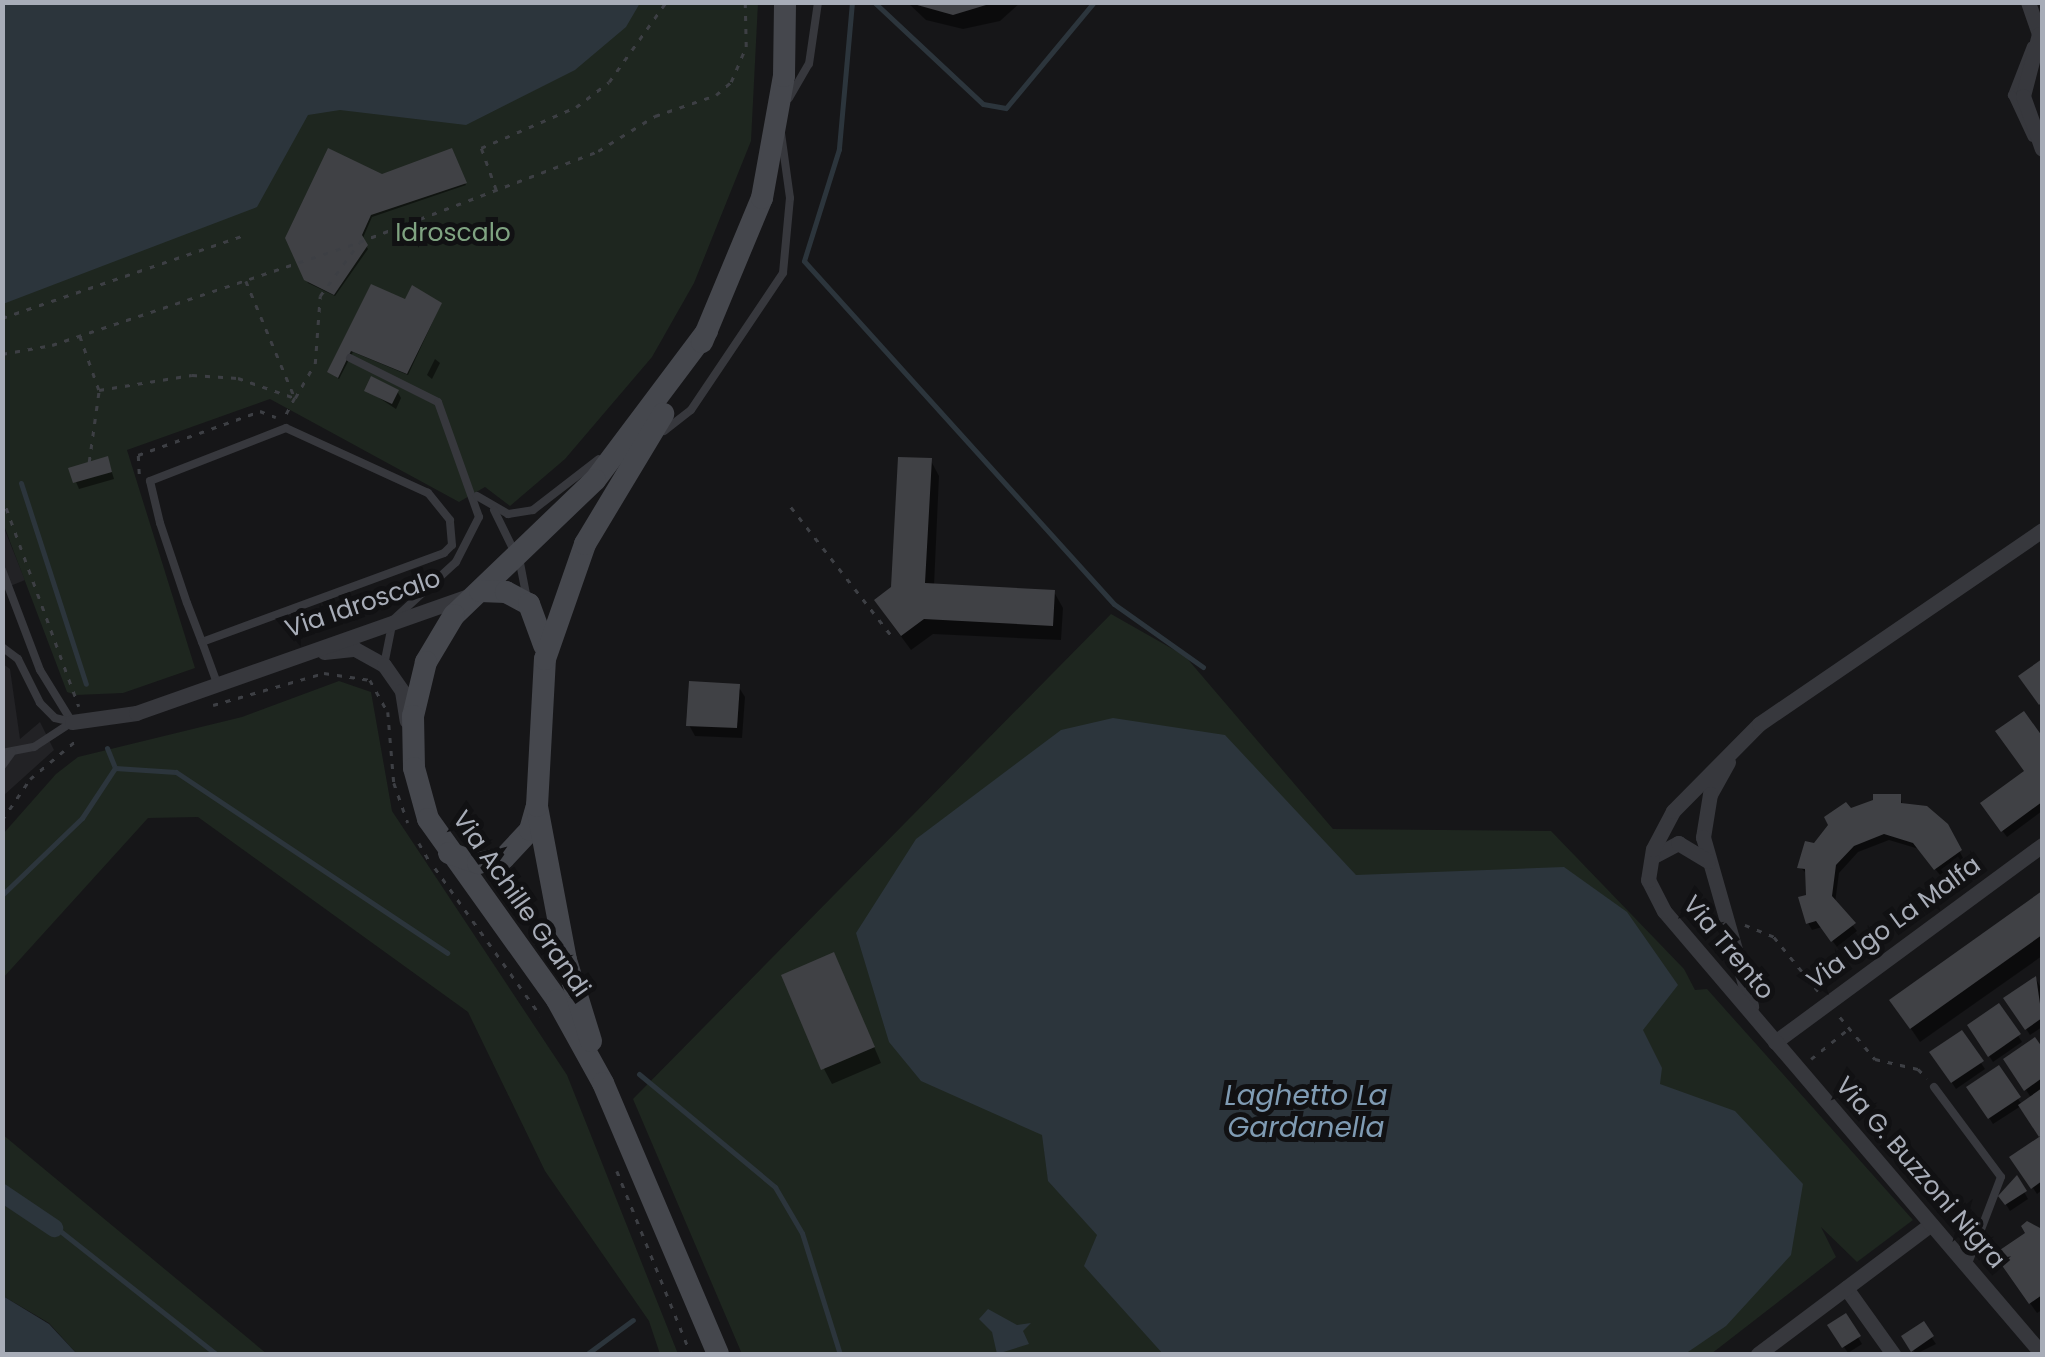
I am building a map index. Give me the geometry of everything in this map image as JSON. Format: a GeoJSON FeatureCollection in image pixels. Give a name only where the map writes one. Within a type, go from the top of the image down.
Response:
{"type":"FeatureCollection","features":[{"type":"Feature","properties":{"kind":"main road"},"geometry":{"type":"LineString","coordinates":[[545,659],[585,544],[644,435],[708,331],[762,198],[778,117],[786,2]]}},
{"type":"Feature","properties":{"kind":"main road","name":"Via Achille Grandi"},"geometry":{"type":"LineString","coordinates":[[644,435],[444,628],[426,662],[414,716],[414,768],[428,819],[446,852],[557,1000],[603,1083],[718,1354]]}},
{"type":"Feature","properties":{"kind":"main road"},"geometry":{"type":"LineString","coordinates":[[478,593],[529,604],[543,630],[545,659]]}},
{"type":"Feature","properties":{"kind":"main road","name":"Via Achille Grandi"},"geometry":{"type":"LineString","coordinates":[[545,659],[537,806],[566,960],[603,1083]]}},
{"type":"Feature","properties":{"kind":"main road"},"geometry":{"type":"LineString","coordinates":[[446,852],[478,863],[504,858],[530,830],[537,806]]}},
{"type":"Feature","properties":{"kind":"street"},"geometry":{"type":"LineString","coordinates":[[2028,2],[2039,34],[2022,96],[2042,150]]}},
{"type":"Feature","properties":{"kind":"street","name":"Via Trento"},"geometry":{"type":"LineString","coordinates":[[1760,1024],[1656,900],[1650,860],[1682,798],[1775,712],[2042,530]]}},
{"type":"Feature","properties":{"kind":"street","name":"Via Idroscalo"},"geometry":{"type":"LineString","coordinates":[[78,722],[136,713],[266,664],[478,593]]}},
{"type":"Feature","properties":{"kind":"street","name":"Via Idroscalo"},"geometry":{"type":"LineString","coordinates":[[266,664],[347,648],[384,665]]}},
{"type":"Feature","properties":{"kind":"street"},"geometry":{"type":"LineString","coordinates":[[384,665],[402,691],[414,768]]}},
{"type":"Feature","properties":{"kind":"street","name":"Via Trento"},"geometry":{"type":"LineString","coordinates":[[1744,739],[1706,809],[1710,864],[1760,1024]]}},
{"type":"Feature","properties":{"kind":"street","name":"Via Trento"},"geometry":{"type":"LineString","coordinates":[[1650,860],[1663,848],[1684,843],[1710,864]]}},
{"type":"Feature","properties":{"kind":"street","name":"Via Ugo La Malfa"},"geometry":{"type":"LineString","coordinates":[[1775,1042],[2042,845]]}},
{"type":"Feature","properties":{"kind":"street","name":"Via G. Buzzoni Nigra"},"geometry":{"type":"LineString","coordinates":[[1760,1024],[2042,1354]]}},
{"type":"Feature","properties":{"kind":"street"},"geometry":{"type":"LineString","coordinates":[[1758,1354],[1931,1224]]}},
{"type":"Feature","properties":{"kind":"street"},"geometry":{"type":"LineString","coordinates":[[1846,1288],[1893,1354]]}},
{"type":"Feature","properties":{"kind":"lane"},"geometry":{"type":"LineString","coordinates":[[493,510],[516,514],[547,504],[644,435],[690,410],[783,272],[789,168],[778,117],[810,64],[818,2]]}},
{"type":"Feature","properties":{"kind":"lane"},"geometry":{"type":"LineString","coordinates":[[350,358],[438,402],[448,444],[475,492],[493,510],[516,556],[529,604]]}},
{"type":"Feature","properties":{"kind":"lane"},"geometry":{"type":"LineString","coordinates":[[202,642],[444,554],[453,537],[450,520],[428,494],[286,428],[153,480],[148,486],[202,642],[212,685]]}},
{"type":"Feature","properties":{"kind":"lane"},"geometry":{"type":"LineString","coordinates":[[384,665],[393,620],[464,552],[478,524],[475,492]]}},
{"type":"Feature","properties":{"kind":"lane"},"geometry":{"type":"LineString","coordinates":[[2,570],[40,670],[78,722]]}},
{"type":"Feature","properties":{"kind":"lane"},"geometry":{"type":"LineString","coordinates":[[2,647],[18,659],[40,704],[55,718],[78,722]]}},
{"type":"Feature","properties":{"kind":"lane"},"geometry":{"type":"LineString","coordinates":[[2,766],[7,752],[34,747],[78,722]]}},
{"type":"Feature","properties":{"kind":"lane"},"geometry":{"type":"LineString","coordinates":[[1934,1087],[2001,1177],[1967,1266]]}},
{"type":"Feature","properties":{"kind":"path"},"geometry":{"type":"LineString","coordinates":[[496,190],[481,148],[576,108],[598,91],[632,57],[666,2]]}},
{"type":"Feature","properties":{"kind":"path"},"geometry":{"type":"LineString","coordinates":[[2,354],[80,335],[359,242],[598,151],[654,116],[716,95],[744,60],[745,2]]}},
{"type":"Feature","properties":{"kind":"path"},"geometry":{"type":"LineString","coordinates":[[2,318],[244,235]]}},
{"type":"Feature","properties":{"kind":"path"},"geometry":{"type":"LineString","coordinates":[[142,481],[138,455],[260,410],[283,420],[315,364],[320,296],[359,242]]}},
{"type":"Feature","properties":{"kind":"path"},"geometry":{"type":"LineString","coordinates":[[245,279],[295,398]]}},
{"type":"Feature","properties":{"kind":"path"},"geometry":{"type":"LineString","coordinates":[[80,335],[98,390],[89,462]]}},
{"type":"Feature","properties":{"kind":"path"},"geometry":{"type":"LineString","coordinates":[[98,390],[192,375],[238,378],[295,398]]}},
{"type":"Feature","properties":{"kind":"path"},"geometry":{"type":"LineString","coordinates":[[2,496],[76,695]]}},
{"type":"Feature","properties":{"kind":"path"},"geometry":{"type":"LineString","coordinates":[[791,507],[894,639]]}},
{"type":"Feature","properties":{"kind":"path"},"geometry":{"type":"LineString","coordinates":[[212,685],[213,708],[324,673],[370,680],[388,712],[394,783],[406,820],[544,1020]]}},
{"type":"Feature","properties":{"kind":"path"},"geometry":{"type":"LineString","coordinates":[[2,820],[30,779],[79,740],[78,722]]}},
{"type":"Feature","properties":{"kind":"path"},"geometry":{"type":"LineString","coordinates":[[1796,1066],[1848,1028]]}},
{"type":"Feature","properties":{"kind":"path"},"geometry":{"type":"LineString","coordinates":[[610,1155],[692,1354]]}},
{"type":"Feature","properties":{"kind":"shaded area"},"geometry":{"type":"Polygon","coordinates":[[[2,523],[25,580],[3,589],[2,589],[2,523]]]}},
{"type":"Feature","properties":{"kind":"shaded area"},"geometry":{"type":"Polygon","coordinates":[[[3,664],[10,669],[20,739],[40,722],[54,750],[3,796],[3,664]]]}},
{"type":"Feature","properties":{"kind":"green space","name":"Idroscalo"},"geometry":{"type":"Polygon","coordinates":[[[2,3],[758,3],[751,141],[694,283],[652,357],[565,459],[510,506],[485,487],[459,502],[270,399],[127,450],[195,668],[123,693],[76,695],[67,692],[3,523],[2,3]]]}},
{"type":"Feature","properties":{"kind":"green space","name":"Laghetto La Gardanella"},"geometry":{"type":"Polygon","coordinates":[[[1111,614],[1185,656],[1333,829],[1551,831],[1684,969],[1695,990],[1707,989],[1913,1220],[1857,1262],[1821,1227],[1836,1257],[1711,1354],[742,1354],[633,1099],[1111,614]]]}},
{"type":"Feature","properties":{"kind":"green space"},"geometry":{"type":"Polygon","coordinates":[[[339,681],[371,692],[392,811],[567,1075],[678,1354],[660,1354],[649,1321],[545,1171],[468,1012],[198,817],[148,818],[3,978],[3,834],[56,774],[78,757],[242,717],[339,681]]]}},
{"type":"Feature","properties":{"kind":"green space"},"geometry":{"type":"Polygon","coordinates":[[[2,1134],[267,1354],[77,1354],[49,1323],[3,1296],[2,1134]]]}},
{"type":"Feature","properties":{"kind":"water"},"geometry":{"type":"Polygon","coordinates":[[[2,3],[640,3],[626,27],[575,70],[466,125],[340,110],[308,115],[257,207],[3,304],[2,3]]]}},
{"type":"Feature","properties":{"kind":"water","name":"Laghetto La Gardanella"},"geometry":{"type":"Polygon","coordinates":[[[1113,718],[1225,735],[1356,875],[1564,867],[1627,912],[1678,985],[1643,1030],[1662,1068],[1660,1084],[1735,1111],[1803,1184],[1791,1255],[1726,1326],[1685,1354],[1163,1354],[1084,1266],[1097,1235],[1048,1181],[1042,1135],[921,1081],[889,1042],[856,933],[916,839],[1061,730],[1113,718]]]}},
{"type":"Feature","properties":{"kind":"water"},"geometry":{"type":"Polygon","coordinates":[[[3,1296],[49,1324],[77,1354],[3,1354],[3,1296]]]}},
{"type":"Feature","properties":{"kind":"water"},"geometry":{"type":"Polygon","coordinates":[[[988,1309],[1017,1325],[1031,1323],[1023,1331],[1029,1344],[997,1354],[992,1332],[979,1319],[988,1309]]]}},
{"type":"Feature","properties":{"kind":"building"},"geometry":{"type":"Polygon","coordinates":[[[910,2],[996,2],[953,15],[910,3],[910,2]]]}},
{"type":"Feature","properties":{"kind":"building"},"geometry":{"type":"Polygon","coordinates":[[[328,148],[382,174],[452,148],[467,183],[371,215],[362,235],[368,245],[334,295],[304,280],[285,238],[328,148]]]}},
{"type":"Feature","properties":{"kind":"building"},"geometry":{"type":"Polygon","coordinates":[[[371,284],[405,299],[412,285],[442,303],[407,374],[351,351],[338,378],[327,372],[371,284]]]}},
{"type":"Feature","properties":{"kind":"building"},"geometry":{"type":"Polygon","coordinates":[[[371,376],[399,390],[392,404],[364,391],[371,376]]]}},
{"type":"Feature","properties":{"kind":"building"},"geometry":{"type":"Polygon","coordinates":[[[108,456],[112,472],[73,483],[68,468],[108,456]]]}},
{"type":"Feature","properties":{"kind":"building"},"geometry":{"type":"Polygon","coordinates":[[[898,457],[932,458],[925,583],[1055,590],[1053,626],[924,619],[901,636],[874,600],[891,587],[898,457]]]}},
{"type":"Feature","properties":{"kind":"building"},"geometry":{"type":"Polygon","coordinates":[[[2042,659],[2042,702],[2039,705],[2018,676],[2042,659]]]}},
{"type":"Feature","properties":{"kind":"building"},"geometry":{"type":"Polygon","coordinates":[[[689,681],[740,684],[737,728],[686,726],[689,681]]]}},
{"type":"Feature","properties":{"kind":"building"},"geometry":{"type":"Polygon","coordinates":[[[2024,711],[2042,736],[2042,802],[2001,832],[1980,803],[2024,771],[1995,731],[2024,711]]]}},
{"type":"Feature","properties":{"kind":"building"},"geometry":{"type":"Polygon","coordinates":[[[1873,794],[1901,794],[1901,803],[1927,806],[1948,824],[1962,850],[1934,870],[1913,843],[1884,834],[1854,846],[1836,865],[1832,896],[1856,923],[1831,942],[1816,921],[1806,924],[1798,897],[1806,895],[1805,869],[1797,868],[1805,841],[1814,843],[1828,825],[1824,817],[1846,802],[1851,808],[1873,800],[1873,794]]]}},
{"type":"Feature","properties":{"kind":"building"},"geometry":{"type":"Polygon","coordinates":[[[2042,891],[2042,935],[1910,1029],[1889,1000],[2042,891]]]}},
{"type":"Feature","properties":{"kind":"building"},"geometry":{"type":"Polygon","coordinates":[[[834,952],[875,1047],[821,1070],[781,975],[834,952]]]}},
{"type":"Feature","properties":{"kind":"building"},"geometry":{"type":"Polygon","coordinates":[[[2036,976],[2042,1018],[2025,1030],[2003,998],[2036,976]]]}},
{"type":"Feature","properties":{"kind":"building"},"geometry":{"type":"Polygon","coordinates":[[[1999,1003],[2021,1034],[1988,1057],[1967,1025],[1999,1003]]]}},
{"type":"Feature","properties":{"kind":"building"},"geometry":{"type":"Polygon","coordinates":[[[1962,1030],[1984,1061],[1951,1083],[1929,1052],[1962,1030]]]}},
{"type":"Feature","properties":{"kind":"building"},"geometry":{"type":"Polygon","coordinates":[[[2035,1037],[2042,1047],[2042,1078],[2024,1091],[2003,1059],[2035,1037]]]}},
{"type":"Feature","properties":{"kind":"building"},"geometry":{"type":"Polygon","coordinates":[[[1999,1065],[2021,1097],[1988,1119],[1966,1087],[1999,1065]]]}},
{"type":"Feature","properties":{"kind":"building"},"geometry":{"type":"Polygon","coordinates":[[[2042,1088],[2042,1134],[2039,1137],[2018,1105],[2042,1088]]]}},
{"type":"Feature","properties":{"kind":"building"},"geometry":{"type":"Polygon","coordinates":[[[2042,1135],[2042,1181],[2031,1189],[2009,1157],[2042,1135]]]}},
{"type":"Feature","properties":{"kind":"building"},"geometry":{"type":"Polygon","coordinates":[[[2017,1175],[2027,1191],[2005,1205],[1998,1196],[2017,1175]]]}},
{"type":"Feature","properties":{"kind":"building"},"geometry":{"type":"Polygon","coordinates":[[[2027,1221],[2042,1229],[2042,1295],[2029,1304],[1994,1254],[2025,1233],[2021,1226],[2027,1221]]]}},
{"type":"Feature","properties":{"kind":"building"},"geometry":{"type":"Polygon","coordinates":[[[1846,1313],[1861,1336],[1842,1348],[1827,1325],[1846,1313]]]}},
{"type":"Feature","properties":{"kind":"building"},"geometry":{"type":"Polygon","coordinates":[[[1924,1321],[1934,1336],[1911,1352],[1901,1336],[1924,1321]]]}},
{"type":"Feature","properties":{"kind":"waterway"},"geometry":{"type":"LineString","coordinates":[[852,2],[839,149],[804,261],[1114,604],[1203,667]]}},
{"type":"Feature","properties":{"kind":"waterway"},"geometry":{"type":"LineString","coordinates":[[874,2],[983,104],[1006,108],[1094,2]]}},
{"type":"Feature","properties":{"kind":"waterway"},"geometry":{"type":"LineString","coordinates":[[21,483],[86,684]]}},
{"type":"Feature","properties":{"kind":"waterway"},"geometry":{"type":"LineString","coordinates":[[107,748],[115,768]]}},
{"type":"Feature","properties":{"kind":"waterway"},"geometry":{"type":"LineString","coordinates":[[115,768],[176,772],[447,953]]}},
{"type":"Feature","properties":{"kind":"waterway"},"geometry":{"type":"LineString","coordinates":[[2,895],[82,818],[115,768]]}},
{"type":"Feature","properties":{"kind":"waterway"},"geometry":{"type":"LineString","coordinates":[[639,1074],[775,1187],[802,1233],[840,1354]]}},
{"type":"Feature","properties":{"kind":"waterway"},"geometry":{"type":"LineString","coordinates":[[2,1185],[216,1354]]}},
{"type":"Feature","properties":{"kind":"waterway"},"geometry":{"type":"LineString","coordinates":[[2,1193],[54,1228]]}},
{"type":"Feature","properties":{"kind":"waterway"},"geometry":{"type":"LineString","coordinates":[[587,1354],[633,1320]]}}]}
